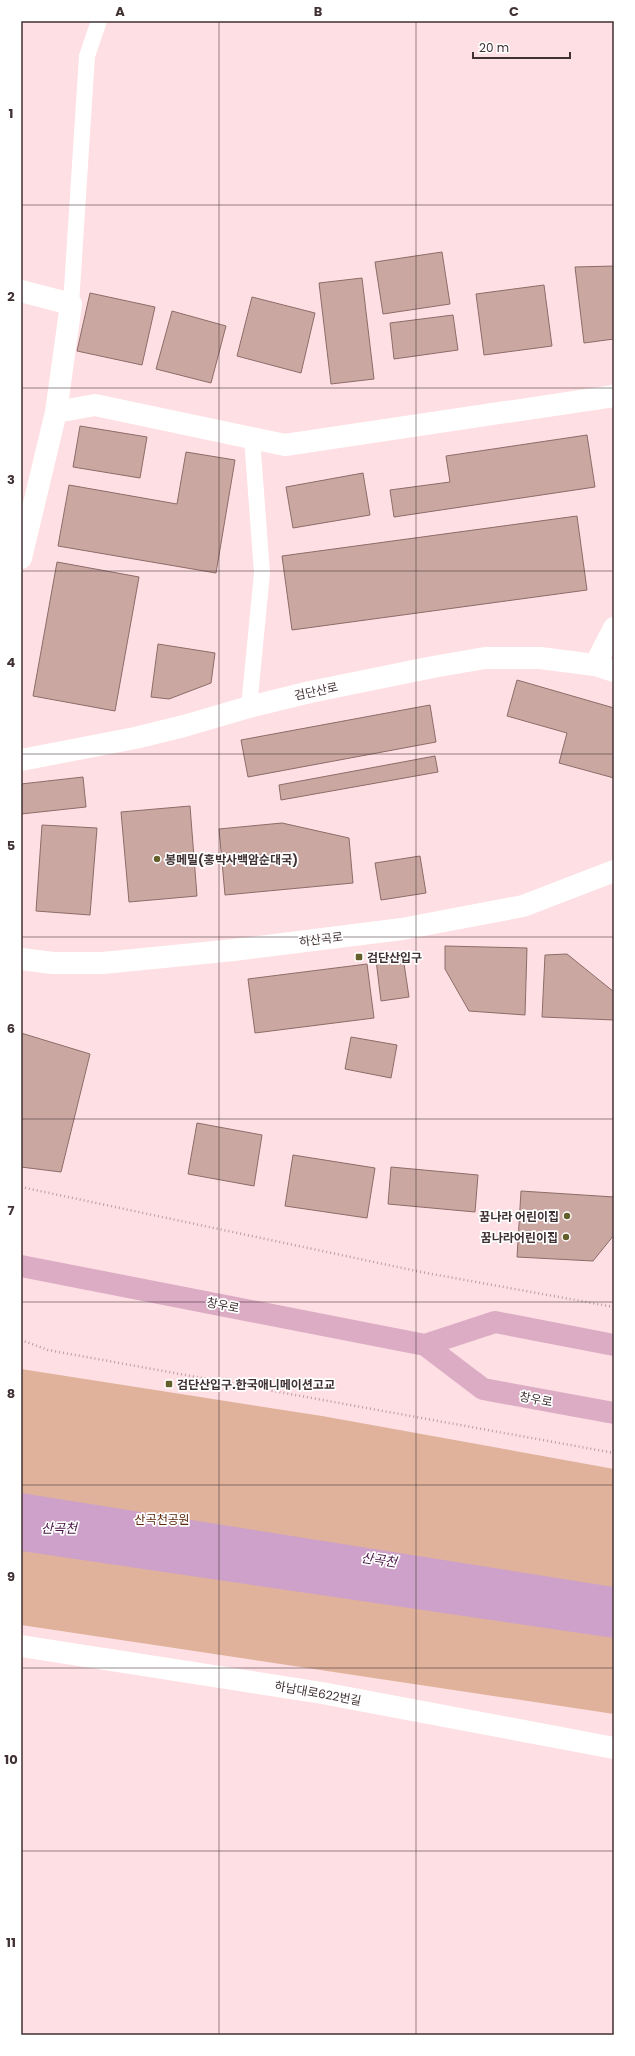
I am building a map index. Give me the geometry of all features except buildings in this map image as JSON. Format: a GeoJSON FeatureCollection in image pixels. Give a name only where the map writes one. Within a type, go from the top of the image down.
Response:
{"type":"FeatureCollection","features":[{"type":"Feature","properties":{"kind":"main road","name":"창우로"},"geometry":{"type":"LineString","coordinates":[[21,1266],[425,1344],[483,1389],[614,1413]]}},
{"type":"Feature","properties":{"kind":"main road","name":"창우로"},"geometry":{"type":"LineString","coordinates":[[425,1344],[495,1322],[614,1345]]}},
{"type":"Feature","properties":{"kind":"street"},"geometry":{"type":"LineString","coordinates":[[21,291],[71,304],[56,412],[21,558]]}},
{"type":"Feature","properties":{"kind":"street"},"geometry":{"type":"LineString","coordinates":[[56,412],[95,405],[285,445],[614,396]]}},
{"type":"Feature","properties":{"kind":"street"},"geometry":{"type":"LineString","coordinates":[[605,668],[614,628]]}},
{"type":"Feature","properties":{"kind":"street","name":"검단산로"},"geometry":{"type":"LineString","coordinates":[[21,760],[135,738],[184,726],[249,707],[433,667],[485,658],[540,658],[605,668]]}},
{"type":"Feature","properties":{"kind":"street","name":"하산곡로"},"geometry":{"type":"LineString","coordinates":[[21,960],[53,963],[103,963],[234,950],[402,929],[523,906],[614,871]]}},
{"type":"Feature","properties":{"kind":"street","name":"하남대로622번길"},"geometry":{"type":"LineString","coordinates":[[21,1646],[322,1693],[614,1748]]}},
{"type":"Feature","properties":{"kind":"lane"},"geometry":{"type":"LineString","coordinates":[[71,304],[87,56],[99,21]]}},
{"type":"Feature","properties":{"kind":"lane"},"geometry":{"type":"LineString","coordinates":[[249,707],[262,573],[252,438]]}},
{"type":"Feature","properties":{"kind":"path"},"geometry":{"type":"LineString","coordinates":[[21,1187],[421,1272],[614,1307]]}},
{"type":"Feature","properties":{"kind":"path"},"geometry":{"type":"LineString","coordinates":[[21,1340],[56,1351],[614,1453]]}},
{"type":"Feature","properties":{"kind":"green space","name":"산곡천공원"},"geometry":{"type":"Polygon","coordinates":[[[21,1369],[322,1416],[614,1469],[614,1714],[21,1625],[21,1369]]]}},
{"type":"Feature","properties":{"kind":"water","name":"산곡천"},"geometry":{"type":"Polygon","coordinates":[[[21,1493],[614,1587],[614,1638],[21,1551],[21,1493]]]}},
{"type":"Feature","properties":{"kind":"place","name":"봉메밀(홍박사백암순대국)"},"geometry":{"type":"Point","coordinates":[157,859]}},
{"type":"Feature","properties":{"kind":"place","name":"검단산입구"},"geometry":{"type":"Point","coordinates":[359,957]}},
{"type":"Feature","properties":{"kind":"place","name":"꿈나라 어린이집"},"geometry":{"type":"Point","coordinates":[567,1216]}},
{"type":"Feature","properties":{"kind":"place","name":"꿈나라어린이집"},"geometry":{"type":"Point","coordinates":[566,1237]}},
{"type":"Feature","properties":{"kind":"place","name":"검단산입구.한국애니메이션고교"},"geometry":{"type":"Point","coordinates":[169,1384]}}]}
